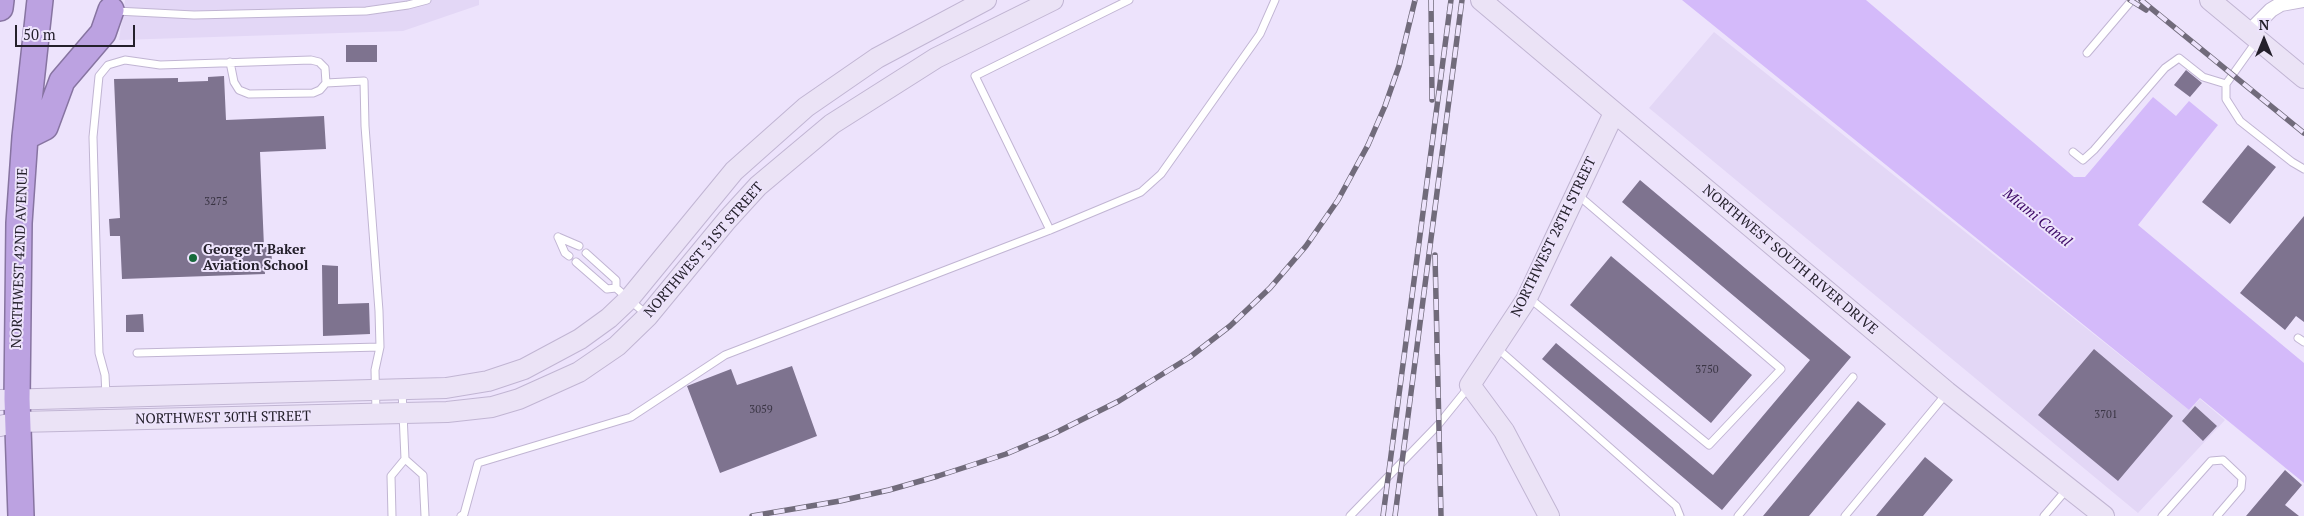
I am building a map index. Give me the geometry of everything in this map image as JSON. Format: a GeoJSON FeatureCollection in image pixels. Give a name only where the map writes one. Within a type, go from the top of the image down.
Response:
{"type":"FeatureCollection","features":[{"type":"Feature","properties":{"kind":"highway"},"geometry":{"type":"LineString","coordinates":[[0,8],[1,0]]}},
{"type":"Feature","properties":{"kind":"highway","name":"NORTHWEST 42ND AVENUE"},"geometry":{"type":"LineString","coordinates":[[21,516],[9,412],[25,138],[40,0]]}},
{"type":"Feature","properties":{"kind":"highway"},"geometry":{"type":"LineString","coordinates":[[25,138],[45,127],[62,81],[103,33],[109,5]]}},
{"type":"Feature","properties":{"kind":"street","name":"NORTHWEST 31ST STREET"},"geometry":{"type":"LineString","coordinates":[[446,388],[502,376],[543,360],[595,329],[623,294],[717,190],[749,156],[783,126],[876,58],[986,0]]}},
{"type":"Feature","properties":{"kind":"street","name":"NORTHWEST 31ST STREET"},"geometry":{"type":"LineString","coordinates":[[447,412],[492,406],[519,399],[579,372],[602,357],[617,346],[648,316],[742,203],[808,142],[862,104],[928,63],[1053,0]]}},
{"type":"Feature","properties":{"kind":"street","name":"NORTHWEST SOUTH RIVER DRIVE"},"geometry":{"type":"LineString","coordinates":[[1481,0],[1947,392],[2104,516]]}},
{"type":"Feature","properties":{"kind":"street"},"geometry":{"type":"LineString","coordinates":[[2210,0],[2304,78]]}},
{"type":"Feature","properties":{"kind":"street"},"geometry":{"type":"LineString","coordinates":[[2253,36],[2271,10],[2281,4],[2303,0]]}},
{"type":"Feature","properties":{"kind":"street","name":"NORTHWEST 28TH STREET"},"geometry":{"type":"LineString","coordinates":[[1470,386],[1497,347],[1528,296],[1614,113]]}},
{"type":"Feature","properties":{"kind":"street"},"geometry":{"type":"LineString","coordinates":[[1470,386],[1504,431],[1549,516]]}},
{"type":"Feature","properties":{"kind":"street","name":"NORTHWEST 30TH STREET"},"geometry":{"type":"LineString","coordinates":[[9,412],[106,396],[446,388]]}},
{"type":"Feature","properties":{"kind":"street","name":"NORTHWEST 30TH STREET"},"geometry":{"type":"LineString","coordinates":[[9,412],[376,414],[447,412]]}},
{"type":"Feature","properties":{"kind":"lane"},"geometry":{"type":"LineString","coordinates":[[109,5],[194,15],[311,13],[386,9],[426,0]]}},
{"type":"Feature","properties":{"kind":"lane"},"geometry":{"type":"LineString","coordinates":[[1050,230],[975,76],[1129,0]]}},
{"type":"Feature","properties":{"kind":"lane"},"geometry":{"type":"LineString","coordinates":[[461,516],[464,514],[478,463],[631,417],[725,355],[1050,230],[1141,192],[1161,174],[1260,34],[1275,0]]}},
{"type":"Feature","properties":{"kind":"lane"},"geometry":{"type":"LineString","coordinates":[[2087,53],[2132,0]]}},
{"type":"Feature","properties":{"kind":"lane"},"geometry":{"type":"LineString","coordinates":[[2253,36],[2226,84],[2226,99],[2240,121],[2292,162],[2304,169]]}},
{"type":"Feature","properties":{"kind":"lane"},"geometry":{"type":"LineString","coordinates":[[2074,152],[2083,160],[2089,155],[2164,68],[2179,58],[2204,77],[2226,84]]}},
{"type":"Feature","properties":{"kind":"lane"},"geometry":{"type":"LineString","coordinates":[[106,396],[105,375],[98,353],[93,138],[99,76],[108,65],[125,60],[160,65],[230,62],[311,60],[319,62],[325,68],[326,83],[320,90],[313,93],[249,94],[239,90],[234,82],[230,62]]}},
{"type":"Feature","properties":{"kind":"lane"},"geometry":{"type":"LineString","coordinates":[[326,83],[364,81],[380,347],[375,370],[376,414]]}},
{"type":"Feature","properties":{"kind":"lane"},"geometry":{"type":"LineString","coordinates":[[1528,296],[1709,445],[1781,369],[1576,193]]}},
{"type":"Feature","properties":{"kind":"lane"},"geometry":{"type":"LineString","coordinates":[[569,256],[565,253],[558,236],[579,246]]}},
{"type":"Feature","properties":{"kind":"lane"},"geometry":{"type":"LineString","coordinates":[[586,253],[616,280],[623,294],[648,316]]}},
{"type":"Feature","properties":{"kind":"lane"},"geometry":{"type":"LineString","coordinates":[[576,262],[607,289],[623,294]]}},
{"type":"Feature","properties":{"kind":"lane"},"geometry":{"type":"LineString","coordinates":[[137,353],[380,347]]}},
{"type":"Feature","properties":{"kind":"lane"},"geometry":{"type":"LineString","coordinates":[[1497,347],[1676,506],[1680,516]]}},
{"type":"Feature","properties":{"kind":"lane"},"geometry":{"type":"LineString","coordinates":[[1738,516],[1853,377]]}},
{"type":"Feature","properties":{"kind":"lane","name":"NORTHWEST 28TH STREET"},"geometry":{"type":"LineString","coordinates":[[1350,516],[1438,425],[1470,386]]}},
{"type":"Feature","properties":{"kind":"lane"},"geometry":{"type":"LineString","coordinates":[[392,516],[391,476],[405,459],[402,390]]}},
{"type":"Feature","properties":{"kind":"lane"},"geometry":{"type":"LineString","coordinates":[[1845,516],[1947,392]]}},
{"type":"Feature","properties":{"kind":"lane"},"geometry":{"type":"LineString","coordinates":[[405,459],[422,475],[425,516]]}},
{"type":"Feature","properties":{"kind":"lane"},"geometry":{"type":"LineString","coordinates":[[2162,516],[2211,461],[2222,460],[2242,478],[2241,488],[2217,516]]}},
{"type":"Feature","properties":{"kind":"lane"},"geometry":{"type":"LineString","coordinates":[[2044,516],[2068,488]]}},
{"type":"Feature","properties":{"kind":"shaded area"},"geometry":{"type":"Polygon","coordinates":[[[125,0],[479,0],[479,5],[403,31],[119,40],[125,0]]]}},
{"type":"Feature","properties":{"kind":"shaded area"},"geometry":{"type":"Polygon","coordinates":[[[1714,32],[2189,410],[2200,399],[2225,420],[2138,513],[1649,108],[1714,32]]]}},
{"type":"Feature","properties":{"kind":"water","name":"Miami Canal"},"geometry":{"type":"Polygon","coordinates":[[[1682,0],[1866,0],[2074,177],[2085,177],[2153,97],[2176,116],[2189,101],[2218,125],[2138,225],[2304,363],[2304,483],[2200,398],[2189,410],[1682,0]]]}},
{"type":"Feature","properties":{"kind":"building"},"geometry":{"type":"Polygon","coordinates":[[[346,45],[377,45],[377,62],[346,62],[346,45]]]}},
{"type":"Feature","properties":{"kind":"building"},"geometry":{"type":"Polygon","coordinates":[[[2186,70],[2202,83],[2190,97],[2174,85],[2186,70]]]}},
{"type":"Feature","properties":{"kind":"building"},"geometry":{"type":"Polygon","coordinates":[[[224,76],[226,120],[324,116],[326,149],[260,152],[264,247],[271,247],[272,262],[264,263],[265,274],[122,279],[120,236],[110,236],[109,219],[120,218],[114,79],[178,78],[178,82],[208,81],[208,77],[224,76]]]}},
{"type":"Feature","properties":{"kind":"building"},"geometry":{"type":"Polygon","coordinates":[[[2248,145],[2276,167],[2230,224],[2202,202],[2248,145]]]}},
{"type":"Feature","properties":{"kind":"building"},"geometry":{"type":"Polygon","coordinates":[[[1640,180],[1851,357],[1722,510],[1542,359],[1556,343],[1713,475],[1810,360],[1622,202],[1640,180]]]}},
{"type":"Feature","properties":{"kind":"building"},"geometry":{"type":"Polygon","coordinates":[[[2304,216],[2304,322],[2296,316],[2285,330],[2240,293],[2304,216]]]}},
{"type":"Feature","properties":{"kind":"building"},"geometry":{"type":"Polygon","coordinates":[[[1611,256],[1752,375],[1711,423],[1570,305],[1611,256]]]}},
{"type":"Feature","properties":{"kind":"building"},"geometry":{"type":"Polygon","coordinates":[[[322,265],[338,266],[338,304],[369,303],[370,334],[323,336],[322,265]]]}},
{"type":"Feature","properties":{"kind":"building"},"geometry":{"type":"Polygon","coordinates":[[[143,314],[144,332],[126,332],[126,315],[143,314]]]}},
{"type":"Feature","properties":{"kind":"building"},"geometry":{"type":"Polygon","coordinates":[[[2094,349],[2173,416],[2118,481],[2038,415],[2094,349]]]}},
{"type":"Feature","properties":{"kind":"building"},"geometry":{"type":"Polygon","coordinates":[[[792,366],[817,436],[720,473],[687,386],[731,369],[737,385],[792,366]]]}},
{"type":"Feature","properties":{"kind":"building"},"geometry":{"type":"Polygon","coordinates":[[[1858,401],[1886,424],[1809,516],[1763,516],[1858,401]]]}},
{"type":"Feature","properties":{"kind":"building"},"geometry":{"type":"Polygon","coordinates":[[[2195,406],[2217,426],[2203,441],[2182,421],[2195,406]]]}},
{"type":"Feature","properties":{"kind":"building"},"geometry":{"type":"Polygon","coordinates":[[[1925,457],[1953,480],[1923,516],[1876,516],[1925,457]]]}},
{"type":"Feature","properties":{"kind":"building"},"geometry":{"type":"Polygon","coordinates":[[[2285,470],[2302,485],[2285,505],[2299,516],[2246,516],[2285,470]]]}},
{"type":"Feature","properties":{"kind":"railway"},"geometry":{"type":"LineString","coordinates":[[752,516],[840,501],[889,490],[1006,454],[1053,434],[1119,401],[1190,357],[1230,326],[1270,288],[1306,246],[1338,200],[1368,145],[1385,106],[1399,66],[1415,0]]}},
{"type":"Feature","properties":{"kind":"railway"},"geometry":{"type":"LineString","coordinates":[[1431,0],[1432,100]]}},
{"type":"Feature","properties":{"kind":"railway"},"geometry":{"type":"LineString","coordinates":[[1383,516],[1451,0]]}},
{"type":"Feature","properties":{"kind":"railway"},"geometry":{"type":"LineString","coordinates":[[1395,516],[1462,0]]}},
{"type":"Feature","properties":{"kind":"railway"},"geometry":{"type":"LineString","coordinates":[[2130,0],[2146,10]]}},
{"type":"Feature","properties":{"kind":"railway"},"geometry":{"type":"LineString","coordinates":[[2141,0],[2304,133]]}},
{"type":"Feature","properties":{"kind":"railway"},"geometry":{"type":"LineString","coordinates":[[1435,255],[1441,516]]}},
{"type":"Feature","properties":{"kind":"place","name":"George T Baker Aviation School"},"geometry":{"type":"Point","coordinates":[193,258]}}]}
